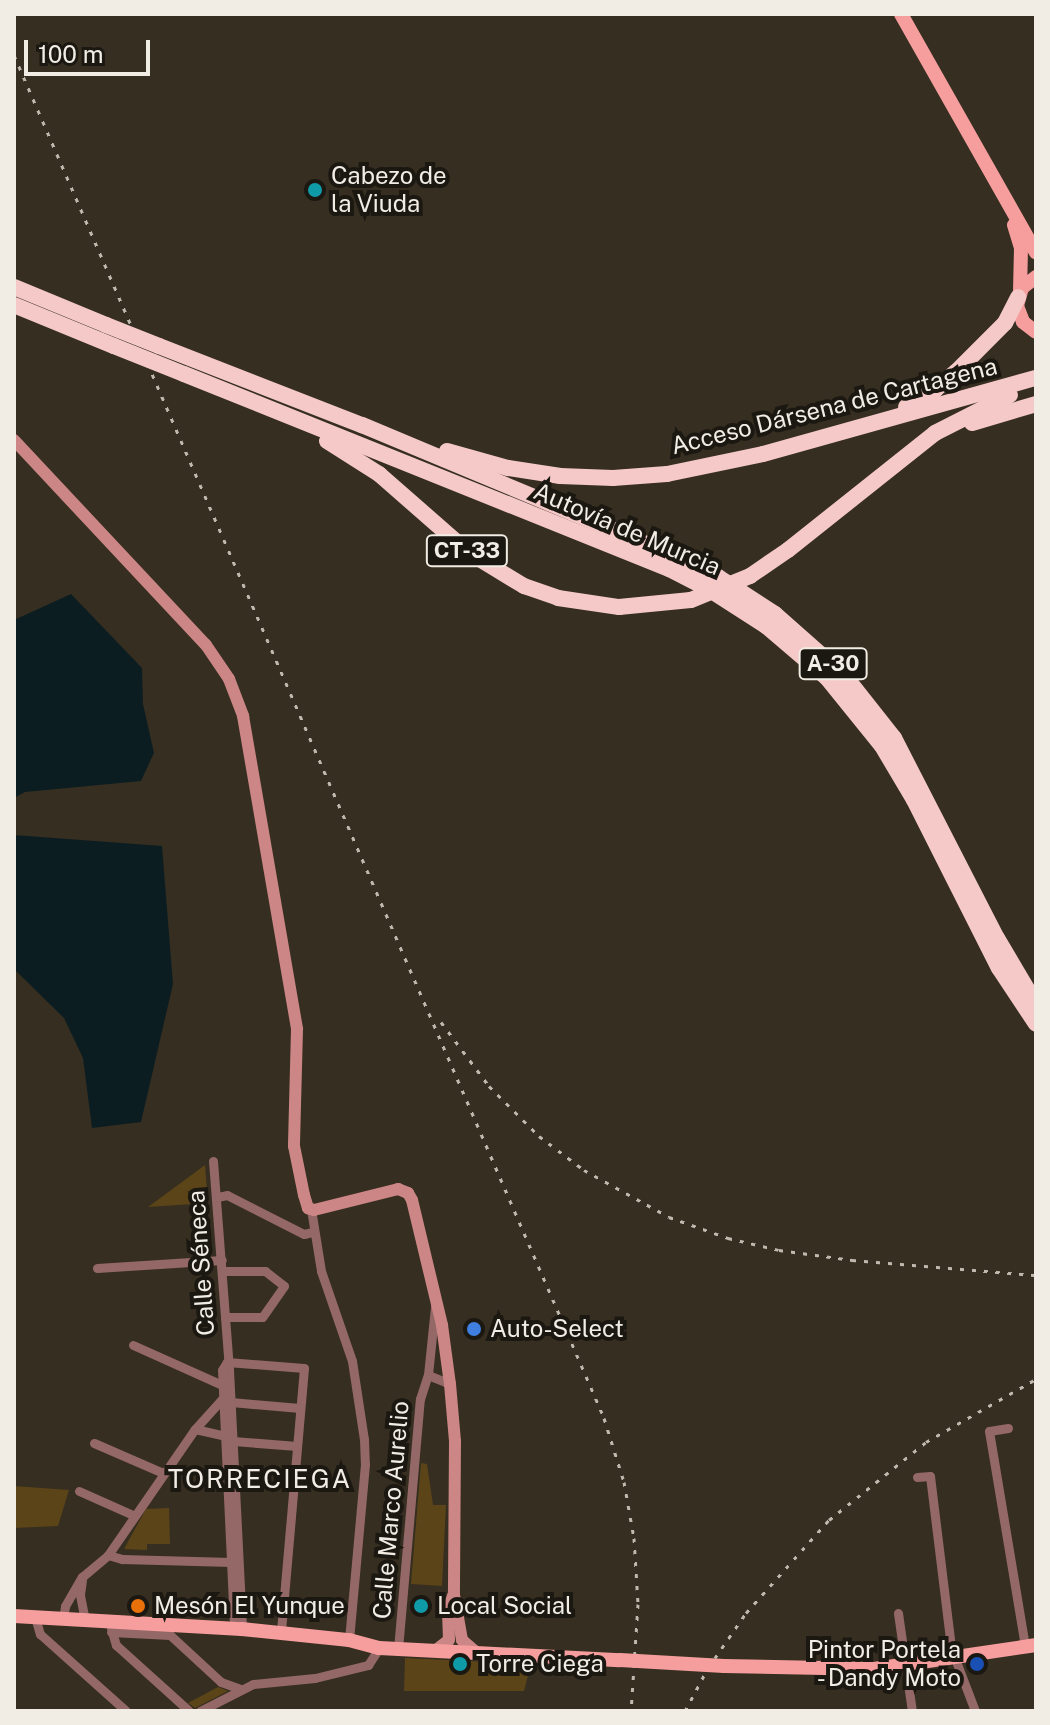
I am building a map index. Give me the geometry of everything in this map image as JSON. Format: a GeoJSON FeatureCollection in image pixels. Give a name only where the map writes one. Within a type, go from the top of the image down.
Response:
{"type":"FeatureCollection","features":[{"type":"Feature","properties":{"kind":"highway","name":"Autovía de Murcia"},"geometry":{"type":"LineString","coordinates":[[14,287],[362,425],[697,565],[765,606],[829,659],[880,718],[915,773],[993,956],[1036,1024]]}},
{"type":"Feature","properties":{"kind":"highway"},"geometry":{"type":"LineString","coordinates":[[791,446],[891,413],[935,390],[999,329],[1019,294]]}},
{"type":"Feature","properties":{"kind":"highway","name":"Autovía de Murcia"},"geometry":{"type":"LineString","coordinates":[[14,305],[658,564],[747,612],[819,670],[862,719],[945,848],[1036,1004]]}},
{"type":"Feature","properties":{"kind":"highway","name":"Acceso Dársena de Cartagena"},"geometry":{"type":"LineString","coordinates":[[362,425],[375,426],[508,468],[588,478],[639,477],[693,470],[791,446],[1036,378]]}},
{"type":"Feature","properties":{"kind":"highway","name":"Acceso Dársena de Cartagena"},"geometry":{"type":"LineString","coordinates":[[277,412],[361,462],[468,552],[524,586],[558,598],[619,607],[691,600],[750,576],[815,529],[910,451],[952,422],[991,402],[1036,386]]}},
{"type":"Feature","properties":{"kind":"highway"},"geometry":{"type":"LineString","coordinates":[[815,529],[913,456],[953,432],[997,412],[1036,404]]}},
{"type":"Feature","properties":{"kind":"main road"},"geometry":{"type":"LineString","coordinates":[[901,14],[1036,253]]}},
{"type":"Feature","properties":{"kind":"main road"},"geometry":{"type":"LineString","coordinates":[[996,180],[1021,248],[1020,318],[1036,332]]}},
{"type":"Feature","properties":{"kind":"main road"},"geometry":{"type":"LineString","coordinates":[[1019,294],[1036,277]]}},
{"type":"Feature","properties":{"kind":"main road"},"geometry":{"type":"LineString","coordinates":[[14,440],[206,645],[229,679],[243,716],[295,1014],[294,1146],[304,1195],[311,1209],[398,1189],[408,1193],[415,1208],[436,1300],[450,1384],[455,1441],[454,1595],[448,1611],[455,1644]]}},
{"type":"Feature","properties":{"kind":"main road"},"geometry":{"type":"LineString","coordinates":[[14,1616],[85,1620],[111,1627],[238,1629],[349,1640],[379,1648],[436,1650],[455,1644],[477,1653],[824,1670],[905,1666],[1032,1646]]}},
{"type":"Feature","properties":{"kind":"street","name":"Calle Séneca"},"geometry":{"type":"LineString","coordinates":[[213,1161],[225,1317],[238,1629]]}},
{"type":"Feature","properties":{"kind":"street"},"geometry":{"type":"LineString","coordinates":[[217,1197],[227,1195],[304,1234],[313,1232]]}},
{"type":"Feature","properties":{"kind":"street"},"geometry":{"type":"LineString","coordinates":[[311,1209],[327,1292],[352,1361],[364,1439],[365,1464],[349,1640]]}},
{"type":"Feature","properties":{"kind":"street"},"geometry":{"type":"LineString","coordinates":[[97,1268],[222,1266],[265,1271],[284,1286],[262,1317],[225,1317]]}},
{"type":"Feature","properties":{"kind":"street","name":"Calle Marco Aurelio"},"geometry":{"type":"LineString","coordinates":[[398,1649],[420,1399],[428,1375],[436,1300]]}},
{"type":"Feature","properties":{"kind":"street"},"geometry":{"type":"LineString","coordinates":[[133,1345],[222,1385]]}},
{"type":"Feature","properties":{"kind":"street"},"geometry":{"type":"LineString","coordinates":[[227,1362],[304,1368],[281,1633]]}},
{"type":"Feature","properties":{"kind":"street","name":"Calle Séneca"},"geometry":{"type":"LineString","coordinates":[[227,1362],[222,1370],[222,1385],[227,1400]]}},
{"type":"Feature","properties":{"kind":"street","name":"Calle Marco Aurelio"},"geometry":{"type":"LineString","coordinates":[[428,1375],[450,1384]]}},
{"type":"Feature","properties":{"kind":"street"},"geometry":{"type":"LineString","coordinates":[[63,1619],[65,1606],[82,1577],[108,1555],[195,1429],[227,1400],[300,1408]]}},
{"type":"Feature","properties":{"kind":"street"},"geometry":{"type":"LineString","coordinates":[[1008,1428],[989,1431],[1032,1646]]}},
{"type":"Feature","properties":{"kind":"street"},"geometry":{"type":"LineString","coordinates":[[195,1429],[229,1438],[297,1446]]}},
{"type":"Feature","properties":{"kind":"street","name":"Calle Séneca"},"geometry":{"type":"LineString","coordinates":[[229,1438],[231,1562],[238,1629]]}},
{"type":"Feature","properties":{"kind":"street"},"geometry":{"type":"LineString","coordinates":[[94,1443],[163,1473]]}},
{"type":"Feature","properties":{"kind":"street"},"geometry":{"type":"LineString","coordinates":[[917,1477],[930,1476],[954,1658],[975,1711]]}},
{"type":"Feature","properties":{"kind":"street"},"geometry":{"type":"LineString","coordinates":[[79,1491],[133,1515]]}},
{"type":"Feature","properties":{"kind":"street"},"geometry":{"type":"LineString","coordinates":[[108,1555],[122,1559],[231,1562]]}},
{"type":"Feature","properties":{"kind":"street"},"geometry":{"type":"LineString","coordinates":[[82,1577],[80,1595],[85,1620]]}},
{"type":"Feature","properties":{"kind":"street"},"geometry":{"type":"LineString","coordinates":[[898,1613],[912,1711]]}},
{"type":"Feature","properties":{"kind":"street"},"geometry":{"type":"LineString","coordinates":[[35,1617],[40,1634],[126,1711]]}},
{"type":"Feature","properties":{"kind":"street"},"geometry":{"type":"LineString","coordinates":[[189,1711],[116,1645],[111,1627],[170,1635],[221,1682],[240,1689]]}},
{"type":"Feature","properties":{"kind":"street"},"geometry":{"type":"LineString","coordinates":[[200,1711],[253,1684],[315,1678],[368,1665],[379,1648]]}},
{"type":"Feature","properties":{"kind":"shaded area"},"geometry":{"type":"Polygon","coordinates":[[[71,594],[142,668],[143,704],[154,753],[141,781],[25,792],[14,798],[14,620],[71,594]]]}},
{"type":"Feature","properties":{"kind":"shaded area"},"geometry":{"type":"Polygon","coordinates":[[[14,835],[162,846],[173,984],[141,1122],[92,1128],[83,1058],[64,1018],[14,969],[14,835]]]}},
{"type":"Feature","properties":{"kind":"shaded area"},"geometry":{"type":"Polygon","coordinates":[[[205,1165],[208,1203],[148,1207],[205,1165]]]}},
{"type":"Feature","properties":{"kind":"shaded area"},"geometry":{"type":"Polygon","coordinates":[[[421,1463],[427,1464],[433,1505],[446,1505],[442,1586],[411,1584],[421,1463]]]}},
{"type":"Feature","properties":{"kind":"shaded area"},"geometry":{"type":"Polygon","coordinates":[[[14,1486],[69,1490],[58,1526],[14,1528],[14,1486]]]}},
{"type":"Feature","properties":{"kind":"shaded area"},"geometry":{"type":"Polygon","coordinates":[[[169,1508],[170,1544],[147,1544],[147,1550],[124,1549],[146,1509],[169,1508]]]}},
{"type":"Feature","properties":{"kind":"shaded area"},"geometry":{"type":"Polygon","coordinates":[[[405,1658],[531,1664],[524,1691],[404,1691],[405,1658]]]}},
{"type":"Feature","properties":{"kind":"shaded area"},"geometry":{"type":"Polygon","coordinates":[[[218,1687],[228,1691],[195,1708],[188,1703],[218,1687]]]}},
{"type":"Feature","properties":{"kind":"railway"},"geometry":{"type":"LineString","coordinates":[[14,55],[604,1418],[624,1482],[634,1538],[638,1604],[631,1711]]}},
{"type":"Feature","properties":{"kind":"railway"},"geometry":{"type":"LineString","coordinates":[[441,1022],[489,1086],[539,1136],[584,1170],[669,1217],[728,1238],[779,1250],[852,1260],[1036,1275]]}},
{"type":"Feature","properties":{"kind":"railway"},"geometry":{"type":"LineString","coordinates":[[685,1711],[708,1668],[746,1613],[829,1520],[926,1442],[1036,1379]]}},
{"type":"Feature","properties":{"kind":"place","name":"Cabezo de la Viuda"},"geometry":{"type":"Point","coordinates":[315,190]}},
{"type":"Feature","properties":{"kind":"place","name":"Auto-Select"},"geometry":{"type":"Point","coordinates":[474,1329]}},
{"type":"Feature","properties":{"kind":"place","name":"Mesón El Yunque"},"geometry":{"type":"Point","coordinates":[138,1606]}},
{"type":"Feature","properties":{"kind":"place","name":"Local Social"},"geometry":{"type":"Point","coordinates":[421,1606]}},
{"type":"Feature","properties":{"kind":"place","name":"Torre Ciega"},"geometry":{"type":"Point","coordinates":[460,1664]}},
{"type":"Feature","properties":{"kind":"place","name":"Pintor Portela - Dandy Moto"},"geometry":{"type":"Point","coordinates":[977,1664]}},
{"type":"Feature","properties":{"kind":"district","name":"TORRECIEGA"},"geometry":{"type":"Point","coordinates":[260,1479]}}]}
